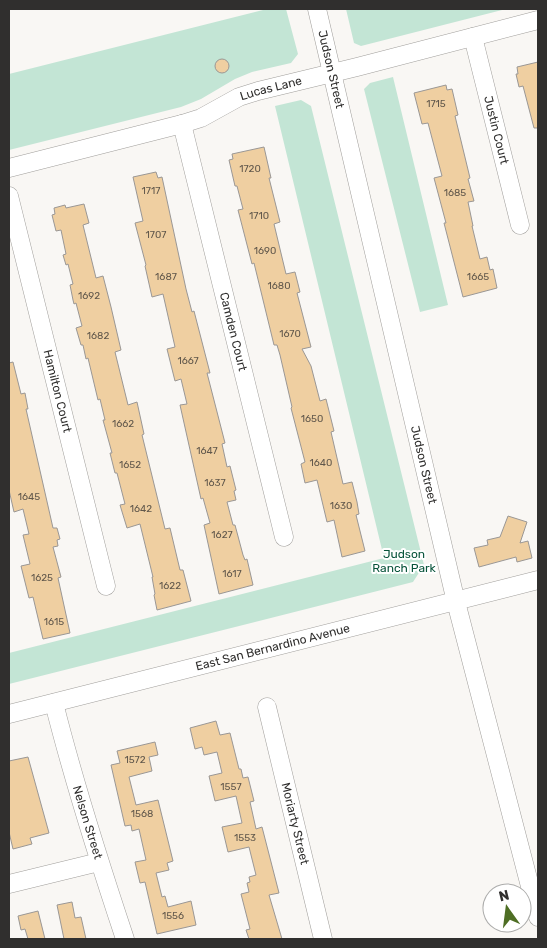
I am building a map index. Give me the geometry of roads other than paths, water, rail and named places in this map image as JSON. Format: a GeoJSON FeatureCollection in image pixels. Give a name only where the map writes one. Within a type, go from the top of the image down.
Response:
{"type":"FeatureCollection","features":[{"type":"Feature","properties":{"kind":"street","name":"Judson Street"},"geometry":{"type":"LineString","coordinates":[[317,9],[456,602],[538,917]]}},
{"type":"Feature","properties":{"kind":"street","name":"Lucas Lane"},"geometry":{"type":"LineString","coordinates":[[9,168],[182,124],[201,118],[239,97],[258,91],[538,20]]}},
{"type":"Feature","properties":{"kind":"street","name":"Justin Court"},"geometry":{"type":"LineString","coordinates":[[473,37],[520,225]]}},
{"type":"Feature","properties":{"kind":"street","name":"Camden Court"},"geometry":{"type":"LineString","coordinates":[[182,124],[284,538]]}},
{"type":"Feature","properties":{"kind":"street","name":"Hamilton Court"},"geometry":{"type":"LineString","coordinates":[[9,196],[106,586]]}},
{"type":"Feature","properties":{"kind":"street","name":"East San Bernardino Avenue"},"geometry":{"type":"LineString","coordinates":[[9,714],[538,580]]}},
{"type":"Feature","properties":{"kind":"street","name":"Nelson Street"},"geometry":{"type":"LineString","coordinates":[[54,703],[71,769],[99,862],[126,939]]}},
{"type":"Feature","properties":{"kind":"street","name":"Moriarty Street"},"geometry":{"type":"LineString","coordinates":[[267,707],[323,939]]}},
{"type":"Feature","properties":{"kind":"street"},"geometry":{"type":"LineString","coordinates":[[9,884],[99,862]]}},
{"type":"Feature","properties":{"kind":"park label","name":"Judson Ranch Park"},"geometry":{"type":"Point","coordinates":[404,561]}}]}
